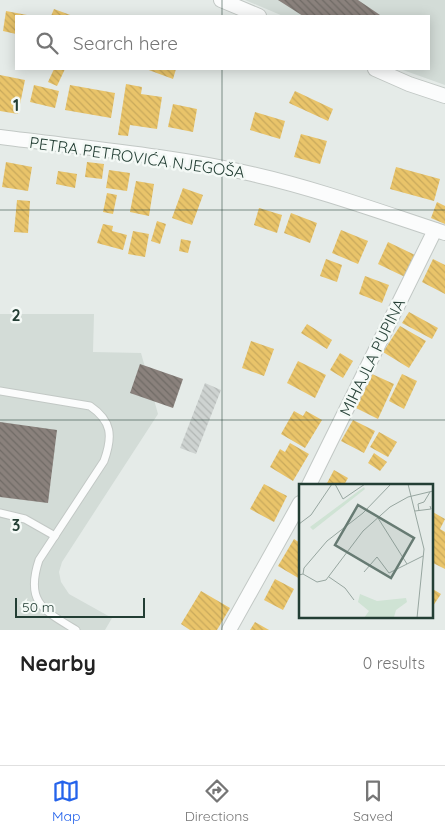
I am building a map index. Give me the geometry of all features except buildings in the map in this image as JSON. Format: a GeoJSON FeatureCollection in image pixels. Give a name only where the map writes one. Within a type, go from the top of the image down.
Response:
{"type":"FeatureCollection","features":[{"type":"Feature","properties":{"kind":"street"},"geometry":{"type":"LineString","coordinates":[[221,0],[257,15]]}},
{"type":"Feature","properties":{"kind":"street"},"geometry":{"type":"LineString","coordinates":[[377,70],[409,84],[445,96]]}},
{"type":"Feature","properties":{"kind":"street","name":"PETRA PETROVIĆA NJEGOŠA"},"geometry":{"type":"LineString","coordinates":[[0,138],[192,162],[252,174],[327,194],[440,232]]}},
{"type":"Feature","properties":{"kind":"street","name":"MIHAJLA PUPINA"},"geometry":{"type":"LineString","coordinates":[[310,484],[440,232]]}},
{"type":"Feature","properties":{"kind":"street"},"geometry":{"type":"LineString","coordinates":[[229,630],[299,505]]}},
{"type":"Feature","properties":{"kind":"lane"},"geometry":{"type":"LineString","coordinates":[[0,390],[90,406],[102,414],[110,431],[109,448],[104,461],[39,560],[33,577],[33,594],[46,611],[76,630]]}},
{"type":"Feature","properties":{"kind":"lane"},"geometry":{"type":"LineString","coordinates":[[0,513],[25,519],[55,536]]}},
{"type":"Feature","properties":{"kind":"shaded area"},"geometry":{"type":"Polygon","coordinates":[[[245,0],[445,0],[445,85],[403,70],[430,70],[430,15],[281,15],[245,0]]]}},
{"type":"Feature","properties":{"kind":"shaded area"},"geometry":{"type":"Polygon","coordinates":[[[0,314],[94,314],[93,352],[141,353],[158,414],[62,562],[59,572],[61,582],[69,594],[112,618],[105,630],[0,630],[0,314]]]}}]}
